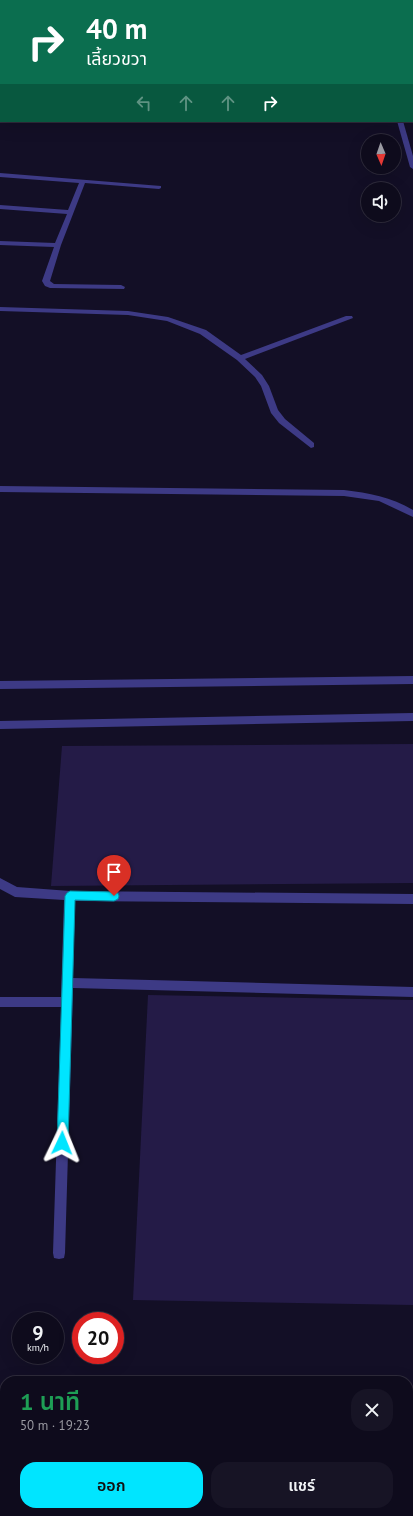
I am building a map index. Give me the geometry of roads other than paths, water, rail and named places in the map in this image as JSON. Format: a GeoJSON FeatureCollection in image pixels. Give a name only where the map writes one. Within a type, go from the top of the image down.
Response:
{"type":"FeatureCollection","features":[{"type":"Feature","properties":{"kind":"street"},"geometry":{"type":"LineString","coordinates":[[400,122],[413,167]]}},
{"type":"Feature","properties":{"kind":"street"},"geometry":{"type":"LineString","coordinates":[[0,175],[159,187]]}},
{"type":"Feature","properties":{"kind":"street"},"geometry":{"type":"LineString","coordinates":[[83,181],[70,212],[46,281],[48,284],[53,286],[121,287]]}},
{"type":"Feature","properties":{"kind":"street"},"geometry":{"type":"LineString","coordinates":[[0,207],[70,212]]}},
{"type":"Feature","properties":{"kind":"street"},"geometry":{"type":"LineString","coordinates":[[0,243],[58,245]]}},
{"type":"Feature","properties":{"kind":"street"},"geometry":{"type":"LineString","coordinates":[[0,309],[128,313],[168,320],[203,332],[240,358],[258,375],[265,386],[274,410],[282,421],[311,445]]}},
{"type":"Feature","properties":{"kind":"street"},"geometry":{"type":"LineString","coordinates":[[240,358],[349,318]]}},
{"type":"Feature","properties":{"kind":"street"},"geometry":{"type":"LineString","coordinates":[[0,489],[344,493],[376,496],[393,502],[413,514]]}},
{"type":"Feature","properties":{"kind":"street"},"geometry":{"type":"LineString","coordinates":[[0,685],[413,680]]}},
{"type":"Feature","properties":{"kind":"street"},"geometry":{"type":"LineString","coordinates":[[0,725],[413,717]]}},
{"type":"Feature","properties":{"kind":"street"},"geometry":{"type":"LineString","coordinates":[[0,883],[15,892],[70,896],[413,899]]}},
{"type":"Feature","properties":{"kind":"street"},"geometry":{"type":"LineString","coordinates":[[59,1253],[70,896]]}},
{"type":"Feature","properties":{"kind":"street"},"geometry":{"type":"LineString","coordinates":[[67,983],[413,992]]}},
{"type":"Feature","properties":{"kind":"street"},"geometry":{"type":"LineString","coordinates":[[0,1002],[67,1002]]}},
{"type":"Feature","properties":{"kind":"street"},"geometry":{"type":"LineString","coordinates":[[356,1516],[413,1516]]}}]}
